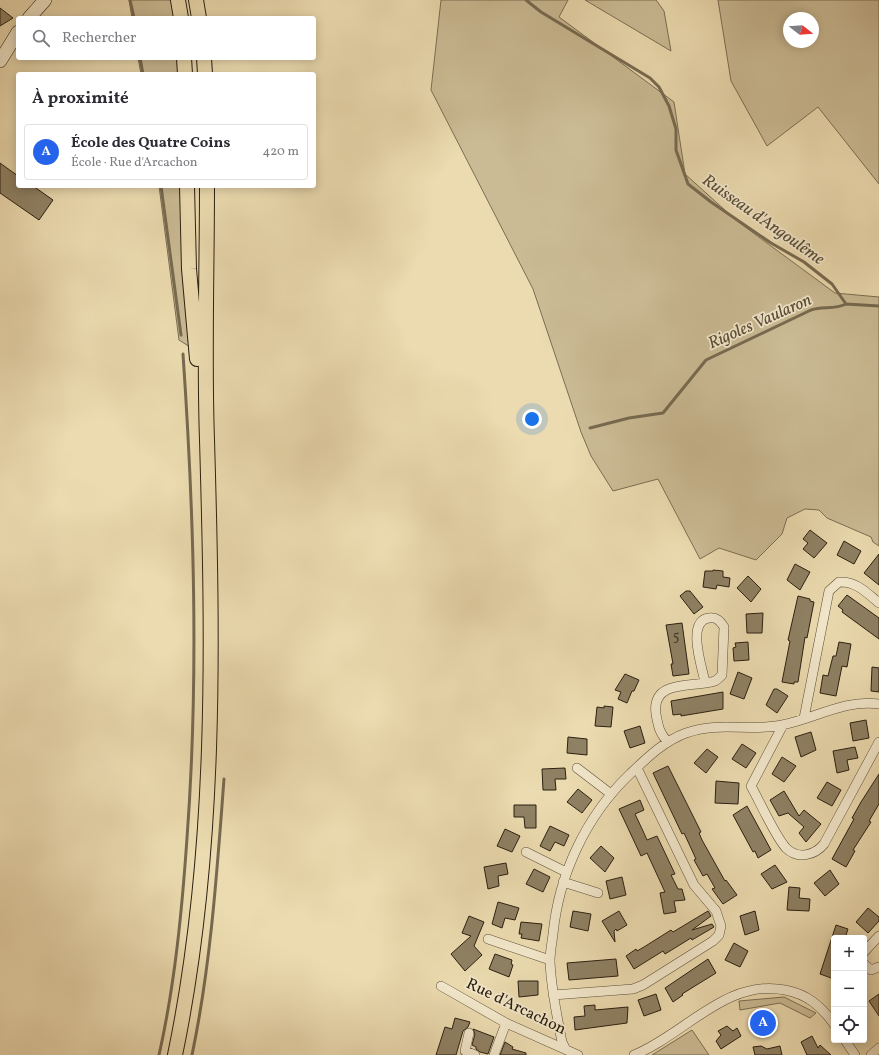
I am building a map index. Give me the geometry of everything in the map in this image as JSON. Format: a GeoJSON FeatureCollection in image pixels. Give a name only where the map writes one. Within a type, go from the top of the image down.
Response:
{"type":"FeatureCollection","features":[{"type":"Feature","properties":{"kind":"main road"},"geometry":{"type":"LineString","coordinates":[[178,0],[181,16]]}},
{"type":"Feature","properties":{"kind":"main road"},"geometry":{"type":"LineString","coordinates":[[196,0],[199,16]]}},
{"type":"Feature","properties":{"kind":"main road"},"geometry":{"type":"LineString","coordinates":[[184,60],[185,72]]}},
{"type":"Feature","properties":{"kind":"main road"},"geometry":{"type":"LineString","coordinates":[[204,60],[205,72]]}},
{"type":"Feature","properties":{"kind":"main road"},"geometry":{"type":"LineString","coordinates":[[187,188],[189,269],[207,440]]}},
{"type":"Feature","properties":{"kind":"main road"},"geometry":{"type":"LineString","coordinates":[[175,1055],[181,1027],[196,924],[207,780],[211,626],[205,356],[207,188]]}},
{"type":"Feature","properties":{"kind":"street"},"geometry":{"type":"LineString","coordinates":[[31,16],[46,0]]}},
{"type":"Feature","properties":{"kind":"street"},"geometry":{"type":"LineString","coordinates":[[0,61],[16,35]]}},
{"type":"Feature","properties":{"kind":"street"},"geometry":{"type":"LineString","coordinates":[[804,718],[829,591],[839,582],[847,581],[855,584],[879,603]]}},
{"type":"Feature","properties":{"kind":"street"},"geometry":{"type":"LineString","coordinates":[[668,742],[660,732],[656,711],[660,696],[666,690],[674,686],[715,681],[722,675],[724,627],[720,621],[715,618],[708,618],[702,621],[696,634],[705,682]]}},
{"type":"Feature","properties":{"kind":"street"},"geometry":{"type":"LineString","coordinates":[[565,1048],[562,1042],[553,995],[550,960],[557,905],[566,872],[586,830],[612,794],[637,768],[668,742],[684,733],[709,727],[766,727],[783,725],[804,718],[860,704],[879,704]]}},
{"type":"Feature","properties":{"kind":"street"},"geometry":{"type":"LineString","coordinates":[[783,725],[751,786],[785,846],[794,853],[803,855],[819,850],[824,844],[879,742]]}},
{"type":"Feature","properties":{"kind":"street"},"geometry":{"type":"LineString","coordinates":[[577,768],[612,794]]}},
{"type":"Feature","properties":{"kind":"street"},"geometry":{"type":"LineString","coordinates":[[553,995],[633,989],[643,985],[713,941],[719,934],[721,926],[716,911],[694,885],[637,768]]}},
{"type":"Feature","properties":{"kind":"street"},"geometry":{"type":"LineString","coordinates":[[526,852],[566,872]]}},
{"type":"Feature","properties":{"kind":"street"},"geometry":{"type":"LineString","coordinates":[[564,882],[598,894]]}},
{"type":"Feature","properties":{"kind":"street"},"geometry":{"type":"LineString","coordinates":[[867,949],[879,936]]}},
{"type":"Feature","properties":{"kind":"street"},"geometry":{"type":"LineString","coordinates":[[488,939],[550,960]]}},
{"type":"Feature","properties":{"kind":"street"},"geometry":{"type":"LineString","coordinates":[[867,967],[871,970],[879,967]]}},
{"type":"Feature","properties":{"kind":"street","name":"Rue d'Arcachon"},"geometry":{"type":"LineString","coordinates":[[441,986],[506,1022],[578,1055]]}},
{"type":"Feature","properties":{"kind":"street"},"geometry":{"type":"LineString","coordinates":[[634,1055],[680,1030],[742,992],[760,988],[781,989],[805,996],[816,1003],[831,1020]]}},
{"type":"Feature","properties":{"kind":"street"},"geometry":{"type":"LineString","coordinates":[[494,1055],[506,1022]]}},
{"type":"Feature","properties":{"kind":"street"},"geometry":{"type":"LineString","coordinates":[[469,1033],[464,1053],[475,1055]]}},
{"type":"Feature","properties":{"kind":"street"},"geometry":{"type":"LineString","coordinates":[[847,1043],[855,1055]]}},
{"type":"Feature","properties":{"kind":"street"},"geometry":{"type":"LineString","coordinates":[[871,1055],[879,1048]]}},
{"type":"Feature","properties":{"kind":"shaded area"},"geometry":{"type":"Polygon","coordinates":[[[129,0],[172,0],[175,16],[132,16],[129,0]]]}},
{"type":"Feature","properties":{"kind":"shaded area"},"geometry":{"type":"Polygon","coordinates":[[[441,0],[568,0],[559,17],[674,102],[685,174],[737,221],[835,293],[879,297],[879,546],[873,542],[871,537],[827,518],[819,510],[805,509],[787,518],[782,534],[756,560],[719,548],[700,559],[658,479],[613,491],[591,456],[581,432],[533,289],[431,90],[441,0]]]}},
{"type":"Feature","properties":{"kind":"shaded area"},"geometry":{"type":"Polygon","coordinates":[[[585,0],[656,0],[664,11],[671,51],[585,0]]]}},
{"type":"Feature","properties":{"kind":"shaded area"},"geometry":{"type":"Polygon","coordinates":[[[718,0],[879,0],[879,184],[818,107],[767,146],[731,81],[718,0]]]}},
{"type":"Feature","properties":{"kind":"shaded area"},"geometry":{"type":"Polygon","coordinates":[[[138,60],[178,60],[179,72],[141,72],[138,60]]]}},
{"type":"Feature","properties":{"kind":"shaded area"},"geometry":{"type":"Polygon","coordinates":[[[159,188],[181,188],[190,347],[179,340],[159,188]]]}},
{"type":"Feature","properties":{"kind":"shaded area"},"geometry":{"type":"Polygon","coordinates":[[[784,997],[816,1013],[810,1018],[780,1003],[740,1010],[739,1001],[784,997]]]}},
{"type":"Feature","properties":{"kind":"shaded area"},"geometry":{"type":"Polygon","coordinates":[[[692,1030],[709,1055],[652,1055],[692,1030]]]}},
{"type":"Feature","properties":{"kind":"building"},"geometry":{"type":"Polygon","coordinates":[[[0,8],[13,18],[0,26],[0,8]]]}},
{"type":"Feature","properties":{"kind":"building"},"geometry":{"type":"Polygon","coordinates":[[[0,163],[16,175],[16,188],[36,188],[53,200],[39,220],[0,193],[0,163]]]}},
{"type":"Feature","properties":{"kind":"building"},"geometry":{"type":"Polygon","coordinates":[[[810,530],[827,543],[814,558],[803,549],[808,543],[803,539],[810,530]]]}},
{"type":"Feature","properties":{"kind":"building"},"geometry":{"type":"Polygon","coordinates":[[[844,541],[861,551],[854,564],[837,555],[844,541]]]}},
{"type":"Feature","properties":{"kind":"building"},"geometry":{"type":"Polygon","coordinates":[[[879,554],[879,585],[864,573],[879,554]]]}},
{"type":"Feature","properties":{"kind":"building"},"geometry":{"type":"Polygon","coordinates":[[[795,564],[810,572],[800,590],[787,580],[795,564]]]}},
{"type":"Feature","properties":{"kind":"building"},"geometry":{"type":"Polygon","coordinates":[[[705,571],[723,571],[723,577],[730,578],[729,587],[717,585],[716,589],[703,587],[705,571]]]}},
{"type":"Feature","properties":{"kind":"building"},"geometry":{"type":"Polygon","coordinates":[[[748,576],[761,589],[751,602],[737,588],[748,576]]]}},
{"type":"Feature","properties":{"kind":"building"},"geometry":{"type":"Polygon","coordinates":[[[686,591],[690,591],[703,607],[694,614],[680,596],[686,591]]]}},
{"type":"Feature","properties":{"kind":"building"},"geometry":{"type":"Polygon","coordinates":[[[847,595],[879,618],[879,639],[842,612],[843,610],[838,606],[847,595]]]}},
{"type":"Feature","properties":{"kind":"building"},"geometry":{"type":"Polygon","coordinates":[[[798,596],[810,599],[810,601],[814,602],[807,638],[805,637],[798,682],[794,682],[794,684],[782,682],[790,641],[788,640],[798,596]]]}},
{"type":"Feature","properties":{"kind":"building"},"geometry":{"type":"Polygon","coordinates":[[[763,613],[762,633],[747,633],[746,614],[763,613]]]}},
{"type":"Feature","properties":{"kind":"building"},"geometry":{"type":"Polygon","coordinates":[[[682,623],[689,674],[673,676],[671,664],[673,664],[666,625],[682,623]]]}},
{"type":"Feature","properties":{"kind":"building"},"geometry":{"type":"Polygon","coordinates":[[[748,642],[749,660],[734,661],[733,648],[736,647],[735,643],[748,642]]]}},
{"type":"Feature","properties":{"kind":"building"},"geometry":{"type":"Polygon","coordinates":[[[839,642],[851,644],[847,667],[842,666],[836,696],[820,693],[823,675],[828,676],[833,656],[836,656],[839,642]]]}},
{"type":"Feature","properties":{"kind":"building"},"geometry":{"type":"Polygon","coordinates":[[[872,667],[879,668],[879,692],[871,691],[872,667]]]}},
{"type":"Feature","properties":{"kind":"building"},"geometry":{"type":"Polygon","coordinates":[[[738,672],[752,678],[744,699],[730,694],[738,672]]]}},
{"type":"Feature","properties":{"kind":"building"},"geometry":{"type":"Polygon","coordinates":[[[625,674],[639,680],[627,703],[618,699],[621,692],[615,690],[625,674]]]}},
{"type":"Feature","properties":{"kind":"building"},"geometry":{"type":"Polygon","coordinates":[[[774,689],[777,689],[788,696],[777,713],[766,705],[774,689]]]}},
{"type":"Feature","properties":{"kind":"building"},"geometry":{"type":"Polygon","coordinates":[[[723,692],[723,709],[681,716],[681,714],[673,715],[671,701],[723,692]]]}},
{"type":"Feature","properties":{"kind":"building"},"geometry":{"type":"Polygon","coordinates":[[[604,706],[613,707],[611,727],[595,726],[597,707],[604,708],[604,706]]]}},
{"type":"Feature","properties":{"kind":"building"},"geometry":{"type":"Polygon","coordinates":[[[866,720],[869,738],[853,741],[850,723],[866,720]]]}},
{"type":"Feature","properties":{"kind":"building"},"geometry":{"type":"Polygon","coordinates":[[[640,726],[645,743],[630,748],[624,731],[640,726]]]}},
{"type":"Feature","properties":{"kind":"building"},"geometry":{"type":"Polygon","coordinates":[[[811,732],[816,750],[801,757],[795,737],[811,732]]]}},
{"type":"Feature","properties":{"kind":"building"},"geometry":{"type":"Polygon","coordinates":[[[568,737],[587,739],[587,755],[567,753],[568,737]]]}},
{"type":"Feature","properties":{"kind":"building"},"geometry":{"type":"Polygon","coordinates":[[[742,744],[756,753],[746,768],[732,759],[742,744]]]}},
{"type":"Feature","properties":{"kind":"building"},"geometry":{"type":"Polygon","coordinates":[[[855,747],[858,758],[847,760],[849,770],[837,773],[833,751],[855,747]]]}},
{"type":"Feature","properties":{"kind":"building"},"geometry":{"type":"Polygon","coordinates":[[[707,749],[718,757],[706,773],[694,763],[707,749]]]}},
{"type":"Feature","properties":{"kind":"building"},"geometry":{"type":"Polygon","coordinates":[[[782,757],[796,766],[784,782],[772,774],[782,757]]]}},
{"type":"Feature","properties":{"kind":"building"},"geometry":{"type":"Polygon","coordinates":[[[668,766],[701,832],[699,833],[702,840],[725,881],[726,880],[737,895],[723,904],[712,889],[715,888],[707,874],[703,876],[694,860],[696,859],[684,833],[682,834],[653,773],[668,766]]]}},
{"type":"Feature","properties":{"kind":"building"},"geometry":{"type":"Polygon","coordinates":[[[565,768],[566,779],[555,779],[556,790],[543,790],[542,769],[565,768]]]}},
{"type":"Feature","properties":{"kind":"building"},"geometry":{"type":"Polygon","coordinates":[[[879,774],[879,804],[869,821],[871,822],[853,850],[855,851],[846,867],[832,859],[854,819],[852,818],[879,774]]]}},
{"type":"Feature","properties":{"kind":"building"},"geometry":{"type":"Polygon","coordinates":[[[716,781],[739,783],[738,804],[715,803],[716,781]]]}},
{"type":"Feature","properties":{"kind":"building"},"geometry":{"type":"Polygon","coordinates":[[[827,782],[841,790],[832,806],[817,798],[827,782]]]}},
{"type":"Feature","properties":{"kind":"building"},"geometry":{"type":"Polygon","coordinates":[[[578,789],[592,800],[582,813],[567,802],[578,789]]]}},
{"type":"Feature","properties":{"kind":"building"},"geometry":{"type":"Polygon","coordinates":[[[784,791],[799,816],[804,810],[821,824],[806,842],[799,833],[804,827],[788,813],[779,816],[770,800],[784,791]]]}},
{"type":"Feature","properties":{"kind":"building"},"geometry":{"type":"Polygon","coordinates":[[[640,800],[644,810],[635,814],[647,840],[657,836],[675,874],[671,875],[678,889],[682,889],[685,900],[674,901],[676,912],[664,914],[660,893],[665,892],[647,853],[641,856],[619,809],[640,800]]]}},
{"type":"Feature","properties":{"kind":"building"},"geometry":{"type":"Polygon","coordinates":[[[514,805],[536,805],[536,828],[525,828],[524,817],[514,817],[514,805]]]}},
{"type":"Feature","properties":{"kind":"building"},"geometry":{"type":"Polygon","coordinates":[[[747,806],[771,850],[758,858],[755,851],[753,852],[733,815],[747,806]]]}},
{"type":"Feature","properties":{"kind":"building"},"geometry":{"type":"Polygon","coordinates":[[[550,826],[569,835],[564,846],[555,842],[550,851],[540,846],[550,826]]]}},
{"type":"Feature","properties":{"kind":"building"},"geometry":{"type":"Polygon","coordinates":[[[505,829],[520,836],[512,852],[497,846],[505,829]]]}},
{"type":"Feature","properties":{"kind":"building"},"geometry":{"type":"Polygon","coordinates":[[[601,846],[614,858],[605,872],[590,858],[601,846]]]}},
{"type":"Feature","properties":{"kind":"building"},"geometry":{"type":"Polygon","coordinates":[[[506,863],[508,874],[498,876],[499,886],[488,889],[484,867],[506,863]]]}},
{"type":"Feature","properties":{"kind":"building"},"geometry":{"type":"Polygon","coordinates":[[[775,865],[787,882],[772,889],[761,874],[775,865]]]}},
{"type":"Feature","properties":{"kind":"building"},"geometry":{"type":"Polygon","coordinates":[[[534,869],[550,877],[543,892],[526,884],[534,869]]]}},
{"type":"Feature","properties":{"kind":"building"},"geometry":{"type":"Polygon","coordinates":[[[830,870],[839,884],[825,896],[814,883],[830,870]]]}},
{"type":"Feature","properties":{"kind":"building"},"geometry":{"type":"Polygon","coordinates":[[[622,877],[626,895],[610,899],[606,881],[622,877]]]}},
{"type":"Feature","properties":{"kind":"building"},"geometry":{"type":"Polygon","coordinates":[[[789,887],[800,888],[799,898],[810,899],[809,911],[787,910],[789,887]]]}},
{"type":"Feature","properties":{"kind":"building"},"geometry":{"type":"Polygon","coordinates":[[[498,902],[519,908],[515,920],[505,918],[502,928],[492,924],[498,902]]]}},
{"type":"Feature","properties":{"kind":"building"},"geometry":{"type":"Polygon","coordinates":[[[868,908],[879,917],[879,921],[868,933],[856,922],[868,908]]]}},
{"type":"Feature","properties":{"kind":"building"},"geometry":{"type":"Polygon","coordinates":[[[573,911],[591,914],[588,931],[570,927],[573,911]]]}},
{"type":"Feature","properties":{"kind":"building"},"geometry":{"type":"Polygon","coordinates":[[[619,911],[627,925],[617,931],[616,929],[614,931],[615,942],[602,921],[619,911]]]}},
{"type":"Feature","properties":{"kind":"building"},"geometry":{"type":"Polygon","coordinates":[[[708,911],[711,916],[692,930],[712,924],[714,927],[692,940],[691,938],[665,954],[663,951],[634,969],[626,956],[636,949],[637,951],[644,947],[671,930],[673,932],[708,911]]]}},
{"type":"Feature","properties":{"kind":"building"},"geometry":{"type":"Polygon","coordinates":[[[755,911],[759,930],[745,935],[740,916],[755,911]]]}},
{"type":"Feature","properties":{"kind":"building"},"geometry":{"type":"Polygon","coordinates":[[[469,916],[484,922],[474,946],[482,955],[465,971],[451,954],[471,936],[462,933],[469,916]]]}},
{"type":"Feature","properties":{"kind":"building"},"geometry":{"type":"Polygon","coordinates":[[[521,922],[542,924],[539,941],[521,938],[522,934],[519,934],[521,922]]]}},
{"type":"Feature","properties":{"kind":"building"},"geometry":{"type":"Polygon","coordinates":[[[836,925],[848,929],[846,935],[833,935],[836,925]]]}},
{"type":"Feature","properties":{"kind":"building"},"geometry":{"type":"Polygon","coordinates":[[[831,940],[831,978],[820,974],[831,940]]]}},
{"type":"Feature","properties":{"kind":"building"},"geometry":{"type":"Polygon","coordinates":[[[734,943],[748,951],[740,967],[725,960],[734,943]]]}},
{"type":"Feature","properties":{"kind":"building"},"geometry":{"type":"Polygon","coordinates":[[[495,954],[512,960],[511,964],[513,965],[509,977],[489,969],[495,954]]]}},
{"type":"Feature","properties":{"kind":"building"},"geometry":{"type":"Polygon","coordinates":[[[616,959],[618,976],[569,980],[567,963],[616,959]]]}},
{"type":"Feature","properties":{"kind":"building"},"geometry":{"type":"Polygon","coordinates":[[[708,959],[716,973],[682,994],[683,995],[673,1002],[665,988],[708,959]]]}},
{"type":"Feature","properties":{"kind":"building"},"geometry":{"type":"Polygon","coordinates":[[[518,981],[538,981],[538,995],[519,997],[518,981]]]}},
{"type":"Feature","properties":{"kind":"building"},"geometry":{"type":"Polygon","coordinates":[[[656,994],[661,1010],[644,1016],[638,1000],[656,994]]]}},
{"type":"Feature","properties":{"kind":"building"},"geometry":{"type":"Polygon","coordinates":[[[879,994],[879,1016],[869,1001],[879,994]]]}},
{"type":"Feature","properties":{"kind":"building"},"geometry":{"type":"Polygon","coordinates":[[[595,1005],[595,1010],[628,1007],[627,1023],[575,1030],[574,1017],[585,1016],[584,1006],[595,1005]]]}},
{"type":"Feature","properties":{"kind":"building"},"geometry":{"type":"Polygon","coordinates":[[[455,1018],[470,1022],[468,1027],[463,1031],[456,1055],[436,1055],[445,1027],[452,1029],[455,1018]]]}},
{"type":"Feature","properties":{"kind":"building"},"geometry":{"type":"Polygon","coordinates":[[[727,1026],[733,1031],[737,1028],[741,1036],[721,1049],[716,1041],[721,1035],[718,1031],[727,1026]]]}},
{"type":"Feature","properties":{"kind":"building"},"geometry":{"type":"Polygon","coordinates":[[[473,1029],[494,1037],[488,1054],[480,1052],[472,1045],[475,1034],[473,1029]]]}},
{"type":"Feature","properties":{"kind":"building"},"geometry":{"type":"Polygon","coordinates":[[[812,1036],[818,1048],[820,1045],[831,1055],[807,1055],[801,1042],[812,1036]]]}},
{"type":"Feature","properties":{"kind":"building"},"geometry":{"type":"Polygon","coordinates":[[[505,1042],[513,1047],[512,1049],[526,1053],[526,1055],[500,1055],[505,1042]]]}},
{"type":"Feature","properties":{"kind":"building"},"geometry":{"type":"Polygon","coordinates":[[[761,1046],[767,1049],[780,1046],[782,1055],[755,1055],[753,1047],[761,1046]]]}},
{"type":"Feature","properties":{"kind":"waterway"},"geometry":{"type":"LineString","coordinates":[[130,0],[134,16]]}},
{"type":"Feature","properties":{"kind":"waterway","name":"Ruisseau d'Angoulême"},"geometry":{"type":"LineString","coordinates":[[526,0],[541,12],[650,78],[659,87],[669,106],[676,129],[676,150],[688,184],[711,202],[771,243],[804,262],[832,284],[846,304],[879,306]]}},
{"type":"Feature","properties":{"kind":"waterway"},"geometry":{"type":"LineString","coordinates":[[140,60],[143,72]]}},
{"type":"Feature","properties":{"kind":"waterway"},"geometry":{"type":"LineString","coordinates":[[161,188],[181,335]]}},
{"type":"Feature","properties":{"kind":"waterway","name":"Rigoles Vaularon"},"geometry":{"type":"LineString","coordinates":[[590,428],[629,418],[663,413],[706,360],[811,310],[837,307],[846,304]]}},
{"type":"Feature","properties":{"kind":"waterway"},"geometry":{"type":"LineString","coordinates":[[159,1055],[174,974],[183,892],[191,777],[194,596],[190,475],[183,354]]}},
{"type":"Feature","properties":{"kind":"waterway"},"geometry":{"type":"LineString","coordinates":[[192,1055],[199,1021],[209,952],[224,779]]}},
{"type":"Feature","properties":{"kind":"place","name":"École des Quatre Coins"},"geometry":{"type":"Point","coordinates":[763,1023]}}]}
